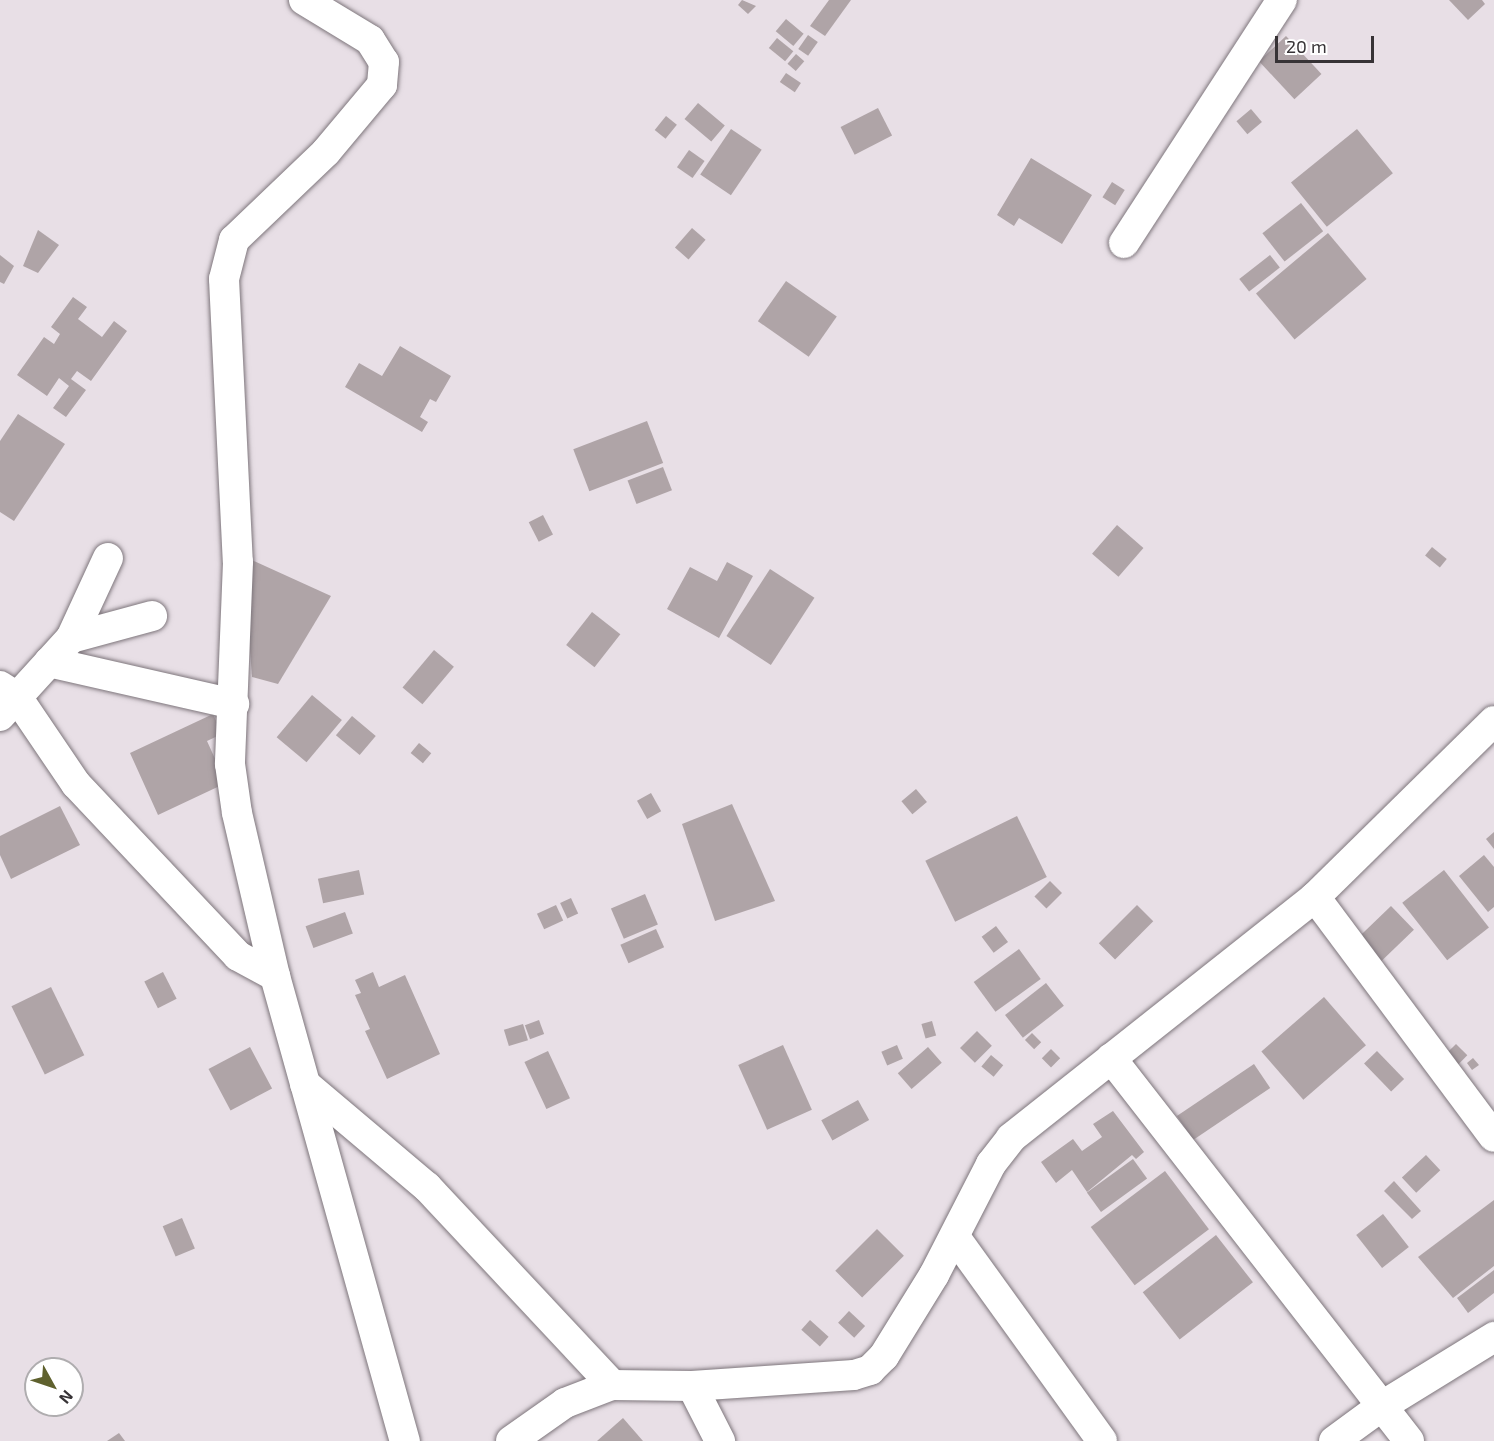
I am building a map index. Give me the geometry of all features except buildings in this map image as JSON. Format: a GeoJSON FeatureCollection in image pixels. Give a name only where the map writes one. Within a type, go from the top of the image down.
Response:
{"type":"FeatureCollection","features":[{"type":"Feature","properties":{"kind":"street"},"geometry":{"type":"LineString","coordinates":[[304,0],[370,40],[384,62],[382,85],[326,152],[234,240],[224,279],[238,562],[230,764],[237,813],[275,976],[405,1441]]}},
{"type":"Feature","properties":{"kind":"street"},"geometry":{"type":"LineString","coordinates":[[1124,243],[1282,0]]}},
{"type":"Feature","properties":{"kind":"street"},"geometry":{"type":"LineString","coordinates":[[108,558],[71,638],[49,662],[6,700],[76,784],[238,956],[275,976]]}},
{"type":"Feature","properties":{"kind":"street"},"geometry":{"type":"LineString","coordinates":[[71,638],[152,616]]}},
{"type":"Feature","properties":{"kind":"street"},"geometry":{"type":"LineString","coordinates":[[49,662],[234,704]]}},
{"type":"Feature","properties":{"kind":"street"},"geometry":{"type":"LineString","coordinates":[[512,1441],[565,1403],[612,1385],[692,1386],[854,1375],[870,1370],[884,1356],[955,1237],[991,1164],[1011,1138],[1315,897],[1494,722]]}},
{"type":"Feature","properties":{"kind":"street"},"geometry":{"type":"LineString","coordinates":[[1315,897],[1494,1137]]}},
{"type":"Feature","properties":{"kind":"street"},"geometry":{"type":"LineString","coordinates":[[1111,1058],[1409,1441]]}},
{"type":"Feature","properties":{"kind":"street"},"geometry":{"type":"LineString","coordinates":[[304,1084],[427,1187],[612,1385]]}},
{"type":"Feature","properties":{"kind":"street"},"geometry":{"type":"LineString","coordinates":[[955,1237],[1102,1441]]}},
{"type":"Feature","properties":{"kind":"street"},"geometry":{"type":"LineString","coordinates":[[1334,1441],[1382,1406],[1494,1337]]}},
{"type":"Feature","properties":{"kind":"street"},"geometry":{"type":"LineString","coordinates":[[692,1386],[720,1441]]}}]}
